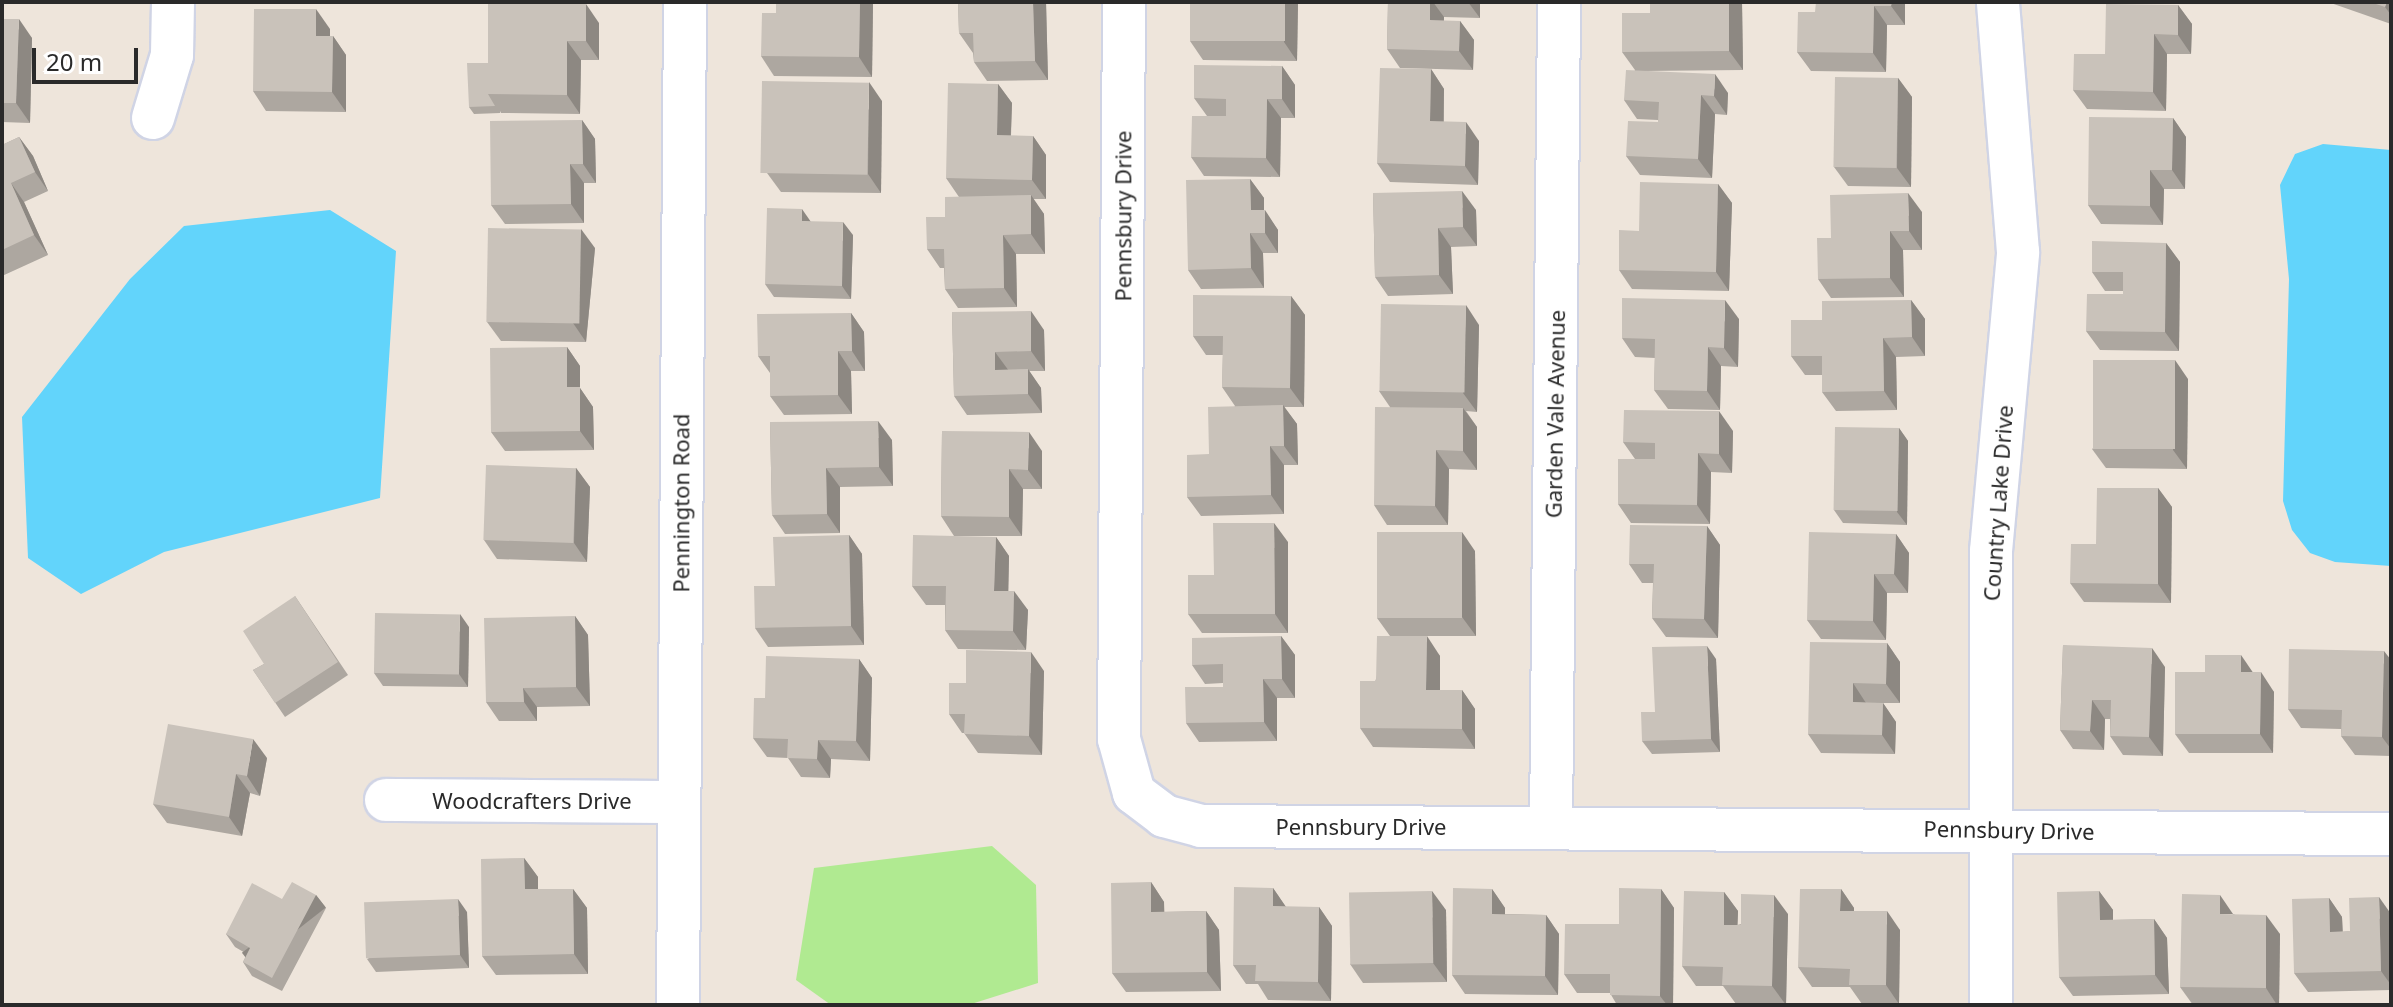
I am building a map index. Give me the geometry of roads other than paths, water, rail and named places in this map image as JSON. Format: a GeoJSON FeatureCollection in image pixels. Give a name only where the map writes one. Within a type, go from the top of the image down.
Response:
{"type":"FeatureCollection","features":[{"type":"Feature","properties":{"kind":"street"},"geometry":{"type":"LineString","coordinates":[[153,118],[172,55],[173,2]]}},
{"type":"Feature","properties":{"kind":"street","name":"Pennington Road"},"geometry":{"type":"LineString","coordinates":[[678,1005],[685,2]]}},
{"type":"Feature","properties":{"kind":"street","name":"Pennsbury Drive"},"geometry":{"type":"LineString","coordinates":[[1124,2],[1119,739],[1134,793],[1164,816],[1201,826],[2391,834]]}},
{"type":"Feature","properties":{"kind":"street","name":"Garden Vale Avenue"},"geometry":{"type":"LineString","coordinates":[[1551,827],[1559,2]]}},
{"type":"Feature","properties":{"kind":"street","name":"Country Lake Drive"},"geometry":{"type":"LineString","coordinates":[[1991,1005],[1988,830],[1991,551],[2018,252],[1998,2]]}},
{"type":"Feature","properties":{"kind":"street","name":"Woodcrafters Drive"},"geometry":{"type":"LineString","coordinates":[[386,800],[678,802]]}},
{"type":"Feature","properties":{"kind":"water"},"geometry":{"type":"Polygon","coordinates":[[[2323,144],[2391,150],[2391,566],[2335,562],[2310,553],[2292,530],[2283,501],[2289,279],[2280,185],[2295,154],[2323,144]]]}},
{"type":"Feature","properties":{"kind":"water"},"geometry":{"type":"Polygon","coordinates":[[[330,210],[396,251],[380,498],[164,552],[81,594],[28,558],[22,417],[130,279],[184,226],[330,210]]]}}]}
